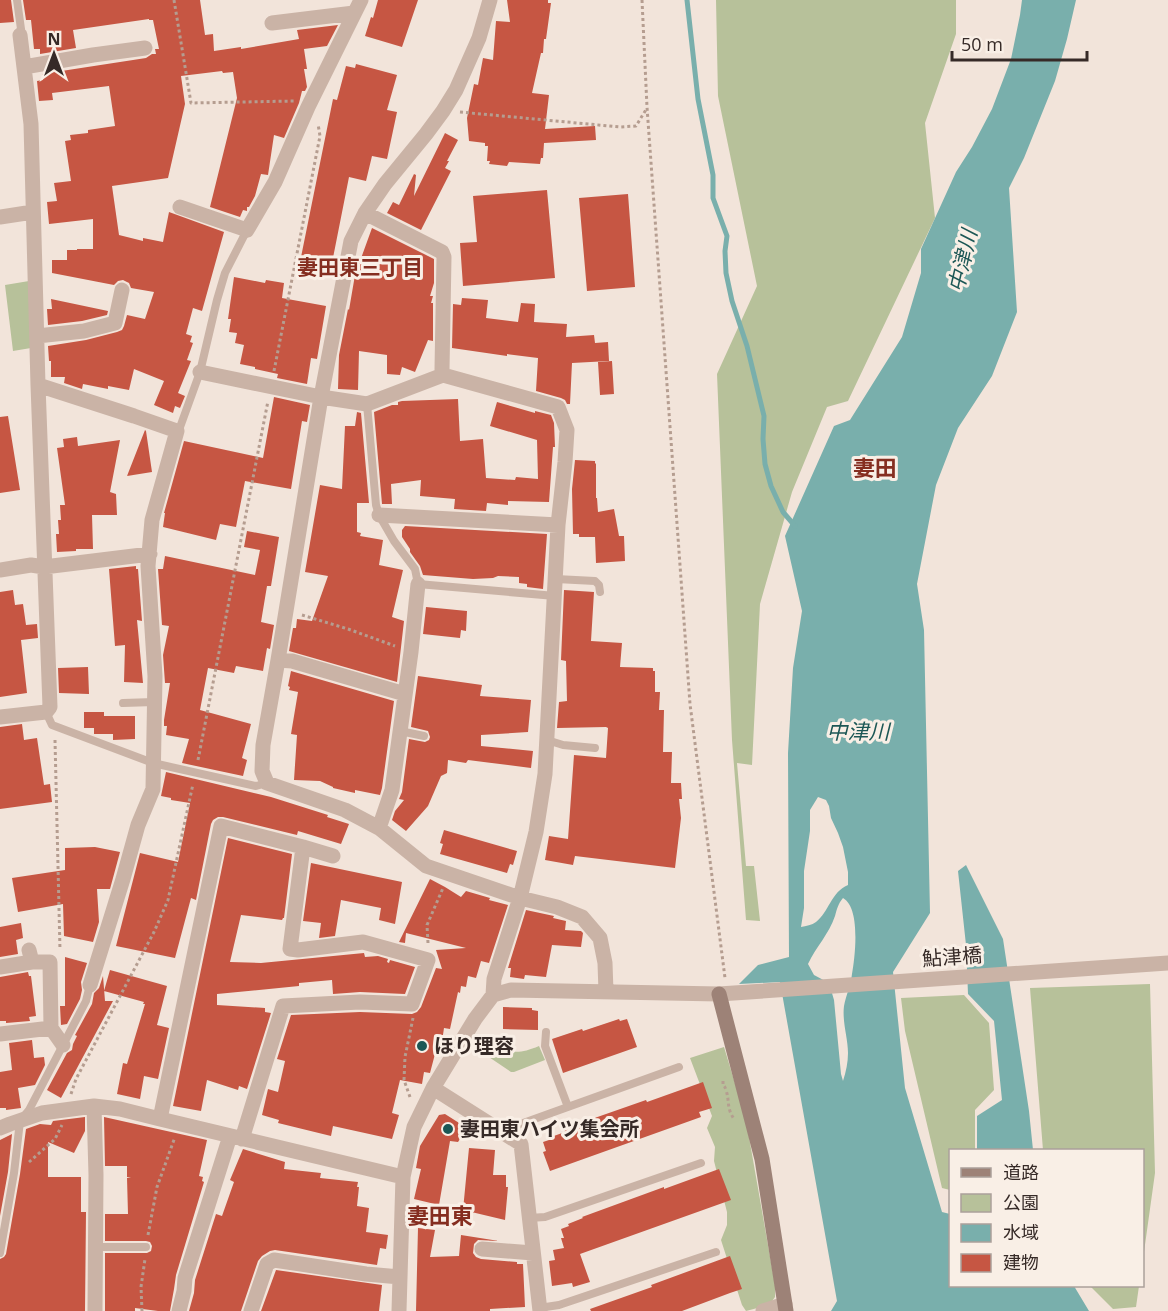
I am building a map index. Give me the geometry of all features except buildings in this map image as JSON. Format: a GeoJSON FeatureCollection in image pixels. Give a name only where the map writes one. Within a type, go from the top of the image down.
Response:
{"type":"FeatureCollection","features":[{"type":"Feature","properties":{"kind":"street"},"geometry":{"type":"LineString","coordinates":[[490,0],[479,38],[456,90],[426,134],[385,184],[365,213],[351,241],[321,397],[263,745],[262,771],[267,783],[345,810],[379,828],[426,866],[520,898],[557,907],[582,918],[600,938],[605,963],[606,992]]}},
{"type":"Feature","properties":{"kind":"street"},"geometry":{"type":"LineString","coordinates":[[180,207],[248,230],[275,182],[357,7]]}},
{"type":"Feature","properties":{"kind":"street"},"geometry":{"type":"LineString","coordinates":[[272,22],[357,7]]}},
{"type":"Feature","properties":{"kind":"street"},"geometry":{"type":"LineString","coordinates":[[0,717],[50,719],[31,124],[20,35]]}},
{"type":"Feature","properties":{"kind":"street"},"geometry":{"type":"LineString","coordinates":[[24,67],[93,55],[122,59],[145,48]]}},
{"type":"Feature","properties":{"kind":"street"},"geometry":{"type":"LineString","coordinates":[[0,217],[33,213]]}},
{"type":"Feature","properties":{"kind":"street"},"geometry":{"type":"LineString","coordinates":[[365,213],[442,252],[444,257],[443,375]]}},
{"type":"Feature","properties":{"kind":"street"},"geometry":{"type":"LineString","coordinates":[[37,336],[84,331],[115,323],[125,307],[122,290]]}},
{"type":"Feature","properties":{"kind":"street"},"geometry":{"type":"LineString","coordinates":[[200,372],[367,404],[443,375],[558,407],[567,430],[558,525],[545,774],[536,832],[520,898],[494,979],[493,994],[433,1088],[414,1127],[403,1177],[399,1311]]}},
{"type":"Feature","properties":{"kind":"street"},"geometry":{"type":"LineString","coordinates":[[38,385],[177,431],[152,520],[148,566],[155,676],[153,789],[138,825],[90,985]]}},
{"type":"Feature","properties":{"kind":"street"},"geometry":{"type":"LineString","coordinates":[[444,518],[445,502]]}},
{"type":"Feature","properties":{"kind":"street"},"geometry":{"type":"LineString","coordinates":[[379,515],[558,525]]}},
{"type":"Feature","properties":{"kind":"street"},"geometry":{"type":"LineString","coordinates":[[0,570],[150,554]]}},
{"type":"Feature","properties":{"kind":"street"},"geometry":{"type":"LineString","coordinates":[[379,828],[392,790],[418,584]]}},
{"type":"Feature","properties":{"kind":"street"},"geometry":{"type":"LineString","coordinates":[[278,660],[292,661],[405,694]]}},
{"type":"Feature","properties":{"kind":"street"},"geometry":{"type":"LineString","coordinates":[[160,1119],[221,826],[333,856]]}},
{"type":"Feature","properties":{"kind":"street"},"geometry":{"type":"LineString","coordinates":[[179,1311],[185,1278],[283,1006],[360,1002],[412,1004],[428,960],[363,942],[290,949],[303,847]]}},
{"type":"Feature","properties":{"kind":"street"},"geometry":{"type":"LineString","coordinates":[[0,967],[30,956],[50,962],[51,1028],[63,1045]]}},
{"type":"Feature","properties":{"kind":"street","name":"鮎津橋"},"geometry":{"type":"LineString","coordinates":[[493,994],[511,990],[719,994],[1168,963]]}},
{"type":"Feature","properties":{"kind":"street"},"geometry":{"type":"LineString","coordinates":[[719,994],[762,1159],[786,1307],[763,1311]]}},
{"type":"Feature","properties":{"kind":"street"},"geometry":{"type":"LineString","coordinates":[[0,1034],[51,1028]]}},
{"type":"Feature","properties":{"kind":"street"},"geometry":{"type":"LineString","coordinates":[[433,1088],[521,1144],[540,1309]]}},
{"type":"Feature","properties":{"kind":"street"},"geometry":{"type":"LineString","coordinates":[[94,1106],[95,1311]]}},
{"type":"Feature","properties":{"kind":"street"},"geometry":{"type":"LineString","coordinates":[[0,1128],[42,1113],[94,1106],[160,1119],[403,1177]]}},
{"type":"Feature","properties":{"kind":"street"},"geometry":{"type":"LineString","coordinates":[[482,1249],[533,1252]]}},
{"type":"Feature","properties":{"kind":"street"},"geometry":{"type":"LineString","coordinates":[[251,1311],[267,1264],[274,1260],[400,1277]]}},
{"type":"Feature","properties":{"kind":"lane"},"geometry":{"type":"LineString","coordinates":[[17,0],[20,35]]}},
{"type":"Feature","properties":{"kind":"lane"},"geometry":{"type":"LineString","coordinates":[[177,431],[200,372],[225,273],[248,230]]}},
{"type":"Feature","properties":{"kind":"lane"},"geometry":{"type":"LineString","coordinates":[[367,404],[376,505],[394,541],[415,569],[418,584],[555,596]]}},
{"type":"Feature","properties":{"kind":"lane"},"geometry":{"type":"LineString","coordinates":[[556,579],[595,581],[599,585],[600,592]]}},
{"type":"Feature","properties":{"kind":"lane"},"geometry":{"type":"LineString","coordinates":[[123,703],[154,702]]}},
{"type":"Feature","properties":{"kind":"lane"},"geometry":{"type":"LineString","coordinates":[[50,719],[153,763],[256,786],[267,783]]}},
{"type":"Feature","properties":{"kind":"lane"},"geometry":{"type":"LineString","coordinates":[[400,731],[424,736]]}},
{"type":"Feature","properties":{"kind":"lane"},"geometry":{"type":"LineString","coordinates":[[547,740],[563,745],[595,748]]}},
{"type":"Feature","properties":{"kind":"lane"},"geometry":{"type":"LineString","coordinates":[[0,1253],[14,1173],[20,1120],[29,1110],[86,1001],[90,985]]}},
{"type":"Feature","properties":{"kind":"lane"},"geometry":{"type":"LineString","coordinates":[[546,1032],[545,1046],[568,1107]]}},
{"type":"Feature","properties":{"kind":"lane"},"geometry":{"type":"LineString","coordinates":[[501,1131],[679,1067]]}},
{"type":"Feature","properties":{"kind":"lane"},"geometry":{"type":"LineString","coordinates":[[529,1218],[545,1217],[701,1163]]}},
{"type":"Feature","properties":{"kind":"lane"},"geometry":{"type":"LineString","coordinates":[[95,1247],[146,1247]]}},
{"type":"Feature","properties":{"kind":"lane"},"geometry":{"type":"LineString","coordinates":[[540,1309],[559,1305],[716,1252]]}},
{"type":"Feature","properties":{"kind":"path"},"geometry":{"type":"LineString","coordinates":[[14,1173],[56,1139],[65,1118],[65,1110],[76,1079],[154,932],[168,900],[320,136],[318,122],[310,104],[191,103],[174,0]]}},
{"type":"Feature","properties":{"kind":"path"},"geometry":{"type":"LineString","coordinates":[[642,0],[647,107],[690,704],[725,980],[719,994]]}},
{"type":"Feature","properties":{"kind":"path"},"geometry":{"type":"LineString","coordinates":[[443,111],[620,127],[636,126],[647,107]]}},
{"type":"Feature","properties":{"kind":"path"},"geometry":{"type":"LineString","coordinates":[[286,610],[411,652]]}},
{"type":"Feature","properties":{"kind":"path"},"geometry":{"type":"LineString","coordinates":[[50,719],[60,953],[50,962]]}},
{"type":"Feature","properties":{"kind":"path"},"geometry":{"type":"LineString","coordinates":[[428,960],[427,925],[448,874]]}},
{"type":"Feature","properties":{"kind":"path"},"geometry":{"type":"LineString","coordinates":[[412,1004],[413,1017],[405,1057],[404,1080],[413,1107],[421,1113]]}},
{"type":"Feature","properties":{"kind":"path"},"geometry":{"type":"LineString","coordinates":[[724,1078],[723,1084],[729,1112],[737,1125]]}},
{"type":"Feature","properties":{"kind":"path"},"geometry":{"type":"LineString","coordinates":[[142,1311],[141,1287],[157,1187],[180,1124]]}},
{"type":"Feature","properties":{"kind":"green space"},"geometry":{"type":"Polygon","coordinates":[[[716,0],[956,0],[956,34],[925,123],[935,218],[848,401],[827,407],[792,492],[760,604],[752,765],[737,763],[746,866],[754,866],[760,921],[746,920],[732,740],[717,374],[757,286],[718,96],[716,0]]]}},
{"type":"Feature","properties":{"kind":"green space"},"geometry":{"type":"Polygon","coordinates":[[[29,281],[31,348],[13,351],[5,285],[29,281]]]}},
{"type":"Feature","properties":{"kind":"green space"},"geometry":{"type":"Polygon","coordinates":[[[1150,984],[1155,1173],[1144,1252],[1144,1149],[1043,1149],[1030,988],[1150,984]]]}},
{"type":"Feature","properties":{"kind":"green space"},"geometry":{"type":"Polygon","coordinates":[[[964,995],[989,1023],[994,1090],[975,1110],[975,1149],[949,1149],[949,1190],[942,1188],[905,1031],[901,998],[964,995]]]}},
{"type":"Feature","properties":{"kind":"green space"},"geometry":{"type":"Polygon","coordinates":[[[482,1035],[509,1051],[529,1050],[539,1046],[545,1060],[511,1072],[474,1047],[482,1035]]]}},
{"type":"Feature","properties":{"kind":"green space"},"geometry":{"type":"Polygon","coordinates":[[[724,1047],[746,1120],[775,1285],[775,1297],[769,1305],[746,1311],[721,1240],[727,1225],[727,1212],[714,1161],[715,1147],[707,1128],[712,1116],[690,1058],[724,1047]]]}},
{"type":"Feature","properties":{"kind":"green space"},"geometry":{"type":"Polygon","coordinates":[[[1091,1287],[1139,1287],[1136,1307],[1113,1309],[1091,1287]]]}},
{"type":"Feature","properties":{"kind":"water","name":"中津川"},"geometry":{"type":"Polygon","coordinates":[[[1022,0],[1076,0],[1055,81],[1024,158],[1009,188],[1017,312],[992,376],[958,428],[936,485],[917,584],[924,630],[930,913],[893,972],[905,1088],[942,1212],[949,1214],[949,1287],[1075,1287],[1089,1311],[831,1311],[837,1301],[780,982],[739,984],[758,965],[789,957],[788,753],[793,668],[802,611],[785,536],[834,426],[850,420],[902,337],[921,273],[921,249],[956,172],[992,109],[1011,59],[1022,0]],[[818,797],[810,810],[801,927],[816,922],[838,892],[848,885],[843,847],[826,800],[818,797]],[[843,898],[829,929],[808,964],[814,975],[829,983],[834,1000],[843,1081],[848,1053],[844,1006],[851,978],[855,933],[855,922],[849,903],[843,898]]]}},
{"type":"Feature","properties":{"kind":"water"},"geometry":{"type":"Polygon","coordinates":[[[966,865],[1003,939],[1033,1149],[977,1149],[977,1116],[1002,1100],[994,1021],[968,994],[966,945],[958,871],[966,865]]]}},
{"type":"Feature","properties":{"kind":"waterway"},"geometry":{"type":"LineString","coordinates":[[687,0],[698,99],[713,175],[713,198],[727,236],[726,273],[764,416],[765,464],[771,486],[783,512],[795,526]]}},
{"type":"Feature","properties":{"kind":"place","name":"ほり理容"},"geometry":{"type":"Point","coordinates":[422,1046]}},
{"type":"Feature","properties":{"kind":"place","name":"妻田東ハイツ集会所"},"geometry":{"type":"Point","coordinates":[448,1129]}},
{"type":"Feature","properties":{"kind":"district","name":"妻田東三丁目"},"geometry":{"type":"Point","coordinates":[360,268]}},
{"type":"Feature","properties":{"kind":"district","name":"妻田"},"geometry":{"type":"Point","coordinates":[875,468]}},
{"type":"Feature","properties":{"kind":"district","name":"妻田東"},"geometry":{"type":"Point","coordinates":[440,1216]}}]}
